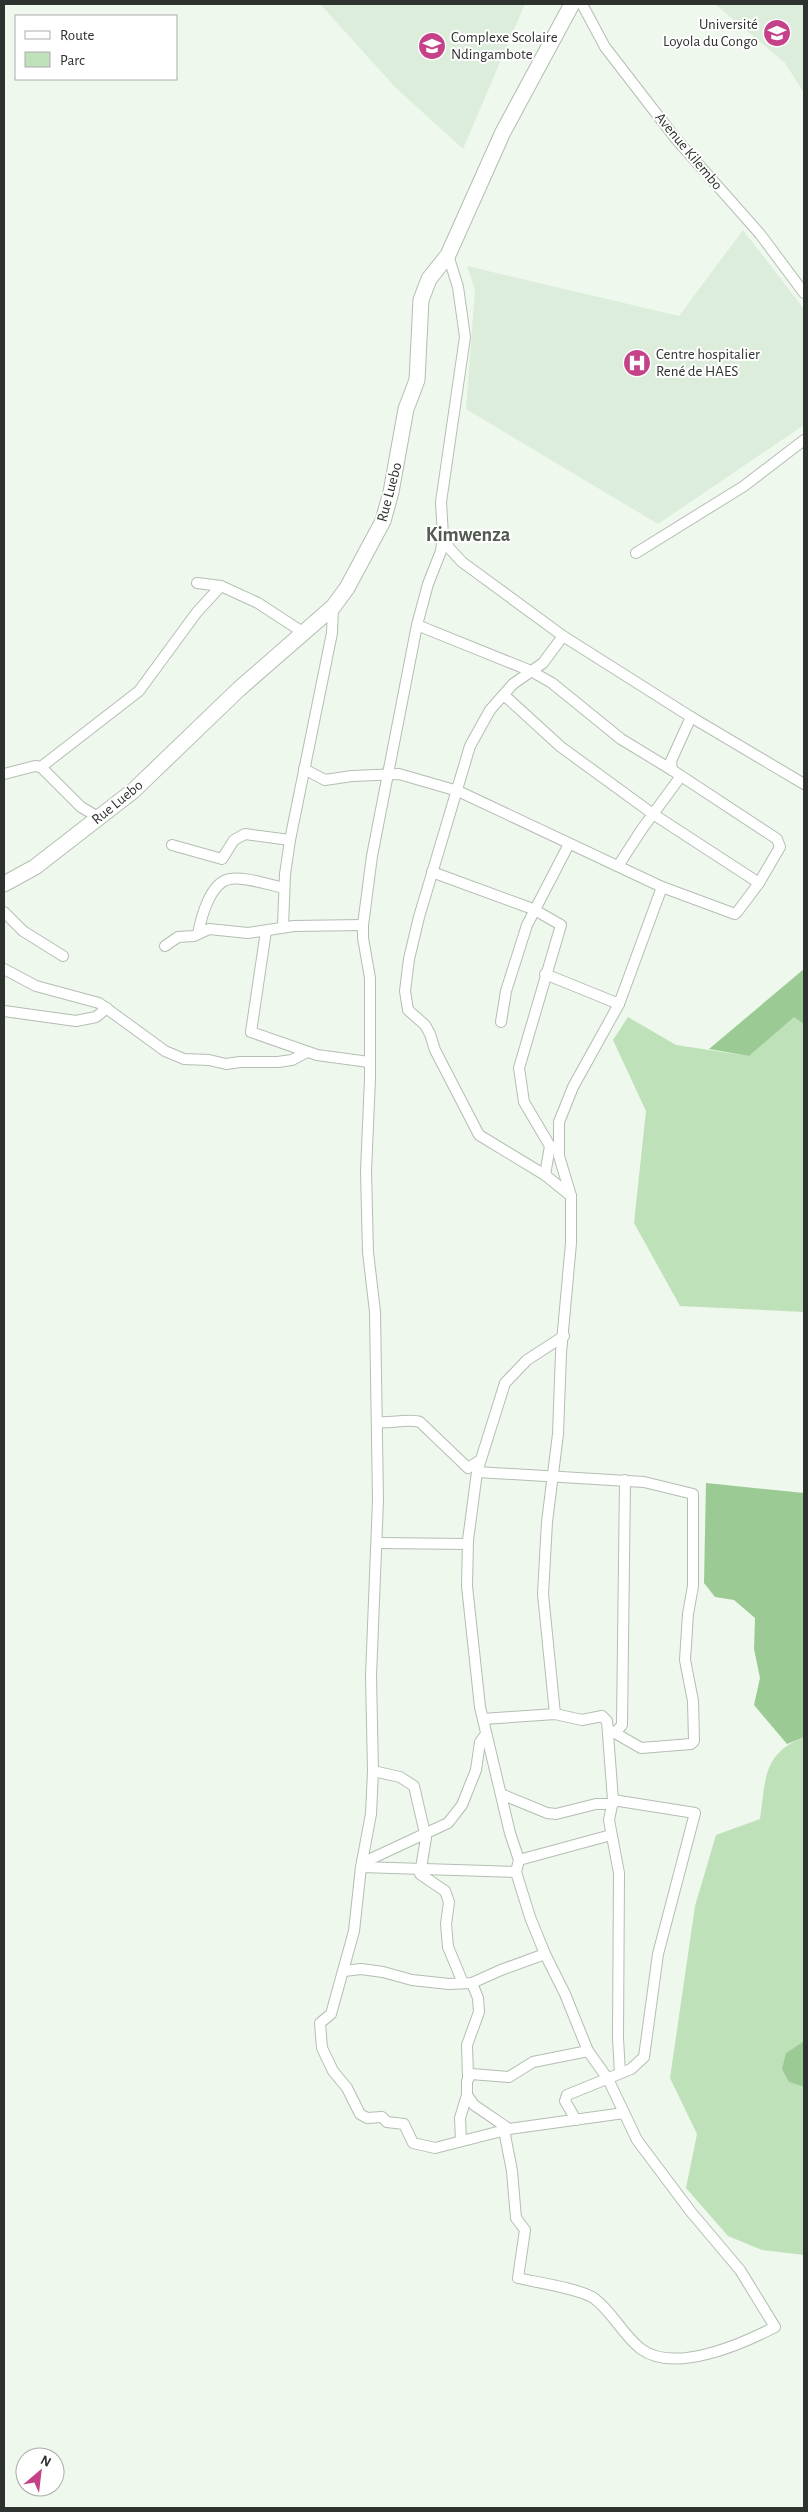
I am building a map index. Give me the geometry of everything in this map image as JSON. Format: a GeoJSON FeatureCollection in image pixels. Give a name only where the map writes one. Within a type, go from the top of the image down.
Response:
{"type":"FeatureCollection","features":[{"type":"Feature","properties":{"kind":"street","name":"Rue Luebo"},"geometry":{"type":"LineString","coordinates":[[4,884],[35,867],[133,791],[239,689],[334,607],[383,521],[396,469],[406,409],[417,380],[421,300],[429,280],[448,256],[503,132],[572,4]]}},
{"type":"Feature","properties":{"kind":"street","name":"Avenue Kilembo"},"geometry":{"type":"LineString","coordinates":[[582,4],[605,47],[676,139],[760,234],[804,293]]}},
{"type":"Feature","properties":{"kind":"street"},"geometry":{"type":"LineString","coordinates":[[448,256],[458,287],[465,337],[441,502],[443,536],[441,551],[428,584],[418,625],[372,856],[363,925],[363,938],[370,978],[370,1062],[366,1170],[368,1252],[375,1312],[377,1422],[378,1543],[371,1676],[373,1771],[371,1814],[362,1864],[354,1931],[331,2014],[320,2023],[322,2048],[333,2071],[347,2088],[360,2114],[367,2118],[382,2117],[387,2122],[404,2124],[415,2144],[435,2148],[506,2129],[624,2113]]}},
{"type":"Feature","properties":{"kind":"street"},"geometry":{"type":"LineString","coordinates":[[636,553],[744,486],[804,440]]}},
{"type":"Feature","properties":{"kind":"street"},"geometry":{"type":"LineString","coordinates":[[443,536],[450,549],[462,562],[563,636],[691,717],[804,784]]}},
{"type":"Feature","properties":{"kind":"street"},"geometry":{"type":"LineString","coordinates":[[197,583],[222,586],[270,609],[304,633]]}},
{"type":"Feature","properties":{"kind":"street"},"geometry":{"type":"LineString","coordinates":[[40,767],[139,691],[197,612],[222,586]]}},
{"type":"Feature","properties":{"kind":"street"},"geometry":{"type":"LineString","coordinates":[[283,927],[284,888],[290,840],[332,633],[334,607]]}},
{"type":"Feature","properties":{"kind":"street"},"geometry":{"type":"LineString","coordinates":[[304,769],[325,780],[352,776],[399,774],[458,791],[662,887],[736,914],[759,883],[780,847],[780,842],[677,773],[621,739],[568,695],[531,671],[418,625]]}},
{"type":"Feature","properties":{"kind":"street"},"geometry":{"type":"LineString","coordinates":[[563,636],[543,663],[513,684],[485,717],[470,746],[462,766],[458,791],[432,872],[409,959],[405,991],[408,1010],[425,1025],[435,1050],[479,1135],[545,1175],[571,1196]]}},
{"type":"Feature","properties":{"kind":"street"},"geometry":{"type":"LineString","coordinates":[[513,664],[515,670],[513,684]]}},
{"type":"Feature","properties":{"kind":"street"},"geometry":{"type":"LineString","coordinates":[[504,695],[561,747],[653,814],[759,883]]}},
{"type":"Feature","properties":{"kind":"street"},"geometry":{"type":"LineString","coordinates":[[677,773],[671,762],[691,717]]}},
{"type":"Feature","properties":{"kind":"street"},"geometry":{"type":"LineString","coordinates":[[4,774],[35,766],[40,767],[81,807],[98,817]]}},
{"type":"Feature","properties":{"kind":"street"},"geometry":{"type":"LineString","coordinates":[[618,866],[653,814],[677,773]]}},
{"type":"Feature","properties":{"kind":"street"},"geometry":{"type":"LineString","coordinates":[[172,846],[189,848],[222,859],[234,840],[245,834],[290,840]]}},
{"type":"Feature","properties":{"kind":"street"},"geometry":{"type":"LineString","coordinates":[[501,1022],[510,977],[533,909],[568,844]]}},
{"type":"Feature","properties":{"kind":"street"},"geometry":{"type":"LineString","coordinates":[[432,872],[533,909],[561,925],[545,974],[519,1068],[524,1102],[550,1146],[545,1175]]}},
{"type":"Feature","properties":{"kind":"street"},"geometry":{"type":"LineString","coordinates":[[198,934],[202,914],[209,899],[224,881],[235,878],[284,888]]}},
{"type":"Feature","properties":{"kind":"street"},"geometry":{"type":"LineString","coordinates":[[555,1714],[543,1594],[547,1522],[558,1434],[569,1277],[571,1196],[559,1156],[559,1122],[573,1087],[619,1004],[662,887]]}},
{"type":"Feature","properties":{"kind":"street"},"geometry":{"type":"LineString","coordinates":[[4,912],[23,931],[63,956]]}},
{"type":"Feature","properties":{"kind":"street"},"geometry":{"type":"LineString","coordinates":[[164,946],[178,937],[198,934],[209,929],[248,933],[283,927],[363,925]]}},
{"type":"Feature","properties":{"kind":"street"},"geometry":{"type":"LineString","coordinates":[[266,931],[250,1029],[253,1034],[336,1059],[370,1062]]}},
{"type":"Feature","properties":{"kind":"street"},"geometry":{"type":"LineString","coordinates":[[4,969],[36,986],[90,1000],[107,1008],[157,1046],[184,1059],[208,1060],[226,1064],[278,1062],[292,1060],[308,1052]]}},
{"type":"Feature","properties":{"kind":"street"},"geometry":{"type":"LineString","coordinates":[[545,974],[619,1004]]}},
{"type":"Feature","properties":{"kind":"street"},"geometry":{"type":"LineString","coordinates":[[4,1011],[76,1021],[96,1017],[107,1008]]}},
{"type":"Feature","properties":{"kind":"street"},"geometry":{"type":"LineString","coordinates":[[269,1040],[279,1052],[278,1062]]}},
{"type":"Feature","properties":{"kind":"street"},"geometry":{"type":"LineString","coordinates":[[468,2095],[474,2105],[506,2129],[516,2218],[525,2230],[518,2278],[594,2298],[625,2334],[643,2350],[669,2360],[740,2344],[775,2327],[740,2270],[664,2178],[638,2140],[608,2079],[588,2051],[566,1994],[545,1954],[530,1917],[516,1872],[519,1860],[510,1832],[486,1734],[471,1635],[467,1586],[467,1544],[479,1461],[505,1383],[527,1360],[564,1336]]}},
{"type":"Feature","properties":{"kind":"street"},"geometry":{"type":"LineString","coordinates":[[377,1422],[388,1423],[414,1420],[420,1422],[468,1468],[479,1461]]}},
{"type":"Feature","properties":{"kind":"street"},"geometry":{"type":"LineString","coordinates":[[477,1472],[625,1480],[644,1482],[693,1494],[693,1586],[688,1614],[685,1660],[693,1701],[694,1741],[691,1744],[640,1748],[612,1732]]}},
{"type":"Feature","properties":{"kind":"street"},"geometry":{"type":"LineString","coordinates":[[612,1732],[622,1725],[625,1480]]}},
{"type":"Feature","properties":{"kind":"street"},"geometry":{"type":"LineString","coordinates":[[378,1543],[467,1544]]}},
{"type":"Feature","properties":{"kind":"street"},"geometry":{"type":"LineString","coordinates":[[483,1719],[555,1714],[582,1720],[602,1716],[606,1718],[612,1732],[613,1802],[609,1820],[619,1872],[620,2073]]}},
{"type":"Feature","properties":{"kind":"street"},"geometry":{"type":"LineString","coordinates":[[362,1864],[448,1823],[462,1804],[476,1770],[480,1742],[486,1734]]}},
{"type":"Feature","properties":{"kind":"street"},"geometry":{"type":"LineString","coordinates":[[373,1771],[400,1777],[414,1786],[425,1833],[426,1846],[420,1874],[445,1892],[449,1902],[446,1924],[448,1948],[478,1998],[479,2012],[467,2045],[468,2095],[460,2118],[461,2140]]}},
{"type":"Feature","properties":{"kind":"street"},"geometry":{"type":"LineString","coordinates":[[501,1794],[547,1813],[556,1814],[596,1804],[613,1802],[695,1813],[658,1954],[644,2057],[631,2070],[566,2095],[565,2101],[576,2120]]}},
{"type":"Feature","properties":{"kind":"street"},"geometry":{"type":"LineString","coordinates":[[519,1860],[611,1836]]}},
{"type":"Feature","properties":{"kind":"street"},"geometry":{"type":"LineString","coordinates":[[362,1864],[420,1870],[516,1872]]}},
{"type":"Feature","properties":{"kind":"street"},"geometry":{"type":"LineString","coordinates":[[344,1971],[361,1969],[384,1972],[401,1979],[449,1984],[468,1983],[545,1954]]}},
{"type":"Feature","properties":{"kind":"street"},"geometry":{"type":"LineString","coordinates":[[468,2077],[472,2074],[509,2077],[533,2062],[588,2051]]}},
{"type":"Feature","properties":{"kind":"shaded area","name":"Complexe Scolaire Ndingambote"},"geometry":{"type":"Polygon","coordinates":[[[320,4],[525,4],[463,149],[396,88],[320,4]]]}},
{"type":"Feature","properties":{"kind":"shaded area","name":"Université Loyola du Congo"},"geometry":{"type":"Polygon","coordinates":[[[715,4],[804,4],[804,93],[785,63],[715,4]]]}},
{"type":"Feature","properties":{"kind":"shaded area","name":"Centre hospitalier René de HAES"},"geometry":{"type":"Polygon","coordinates":[[[743,230],[804,309],[804,425],[658,524],[466,409],[475,290],[467,266],[679,316],[743,230]]]}},
{"type":"Feature","properties":{"kind":"green space"},"geometry":{"type":"Polygon","coordinates":[[[804,969],[804,1024],[794,1017],[749,1056],[709,1049],[804,969]]]}},
{"type":"Feature","properties":{"kind":"green space"},"geometry":{"type":"Polygon","coordinates":[[[794,1016],[804,1024],[804,1312],[680,1306],[634,1223],[646,1111],[613,1040],[628,1017],[676,1045],[749,1056],[794,1016]]]}},
{"type":"Feature","properties":{"kind":"green space"},"geometry":{"type":"Polygon","coordinates":[[[706,1483],[804,1493],[804,1737],[787,1744],[754,1705],[760,1678],[754,1649],[755,1618],[734,1600],[715,1597],[704,1583],[706,1483]]]}},
{"type":"Feature","properties":{"kind":"green space"},"geometry":{"type":"Polygon","coordinates":[[[804,1737],[804,2041],[786,2053],[802,2086],[804,2086],[804,2255],[762,2250],[728,2236],[686,2188],[697,2134],[670,2078],[695,1906],[716,1835],[760,1819],[768,1769],[780,1751],[804,1737]]]}},
{"type":"Feature","properties":{"kind":"green space"},"geometry":{"type":"Polygon","coordinates":[[[804,2041],[804,2086],[802,2086],[789,2082],[782,2069],[786,2053],[804,2041]]]}},
{"type":"Feature","properties":{"kind":"place","name":"Université Loyola du Congo"},"geometry":{"type":"Point","coordinates":[777,33]}},
{"type":"Feature","properties":{"kind":"place","name":"Complexe Scolaire Ndingambote"},"geometry":{"type":"Point","coordinates":[432,46]}},
{"type":"Feature","properties":{"kind":"place","name":"Centre hospitalier René de HAES"},"geometry":{"type":"Point","coordinates":[637,363]}},
{"type":"Feature","properties":{"kind":"district","name":"Kimwenza"},"geometry":{"type":"Point","coordinates":[468,534]}}]}
